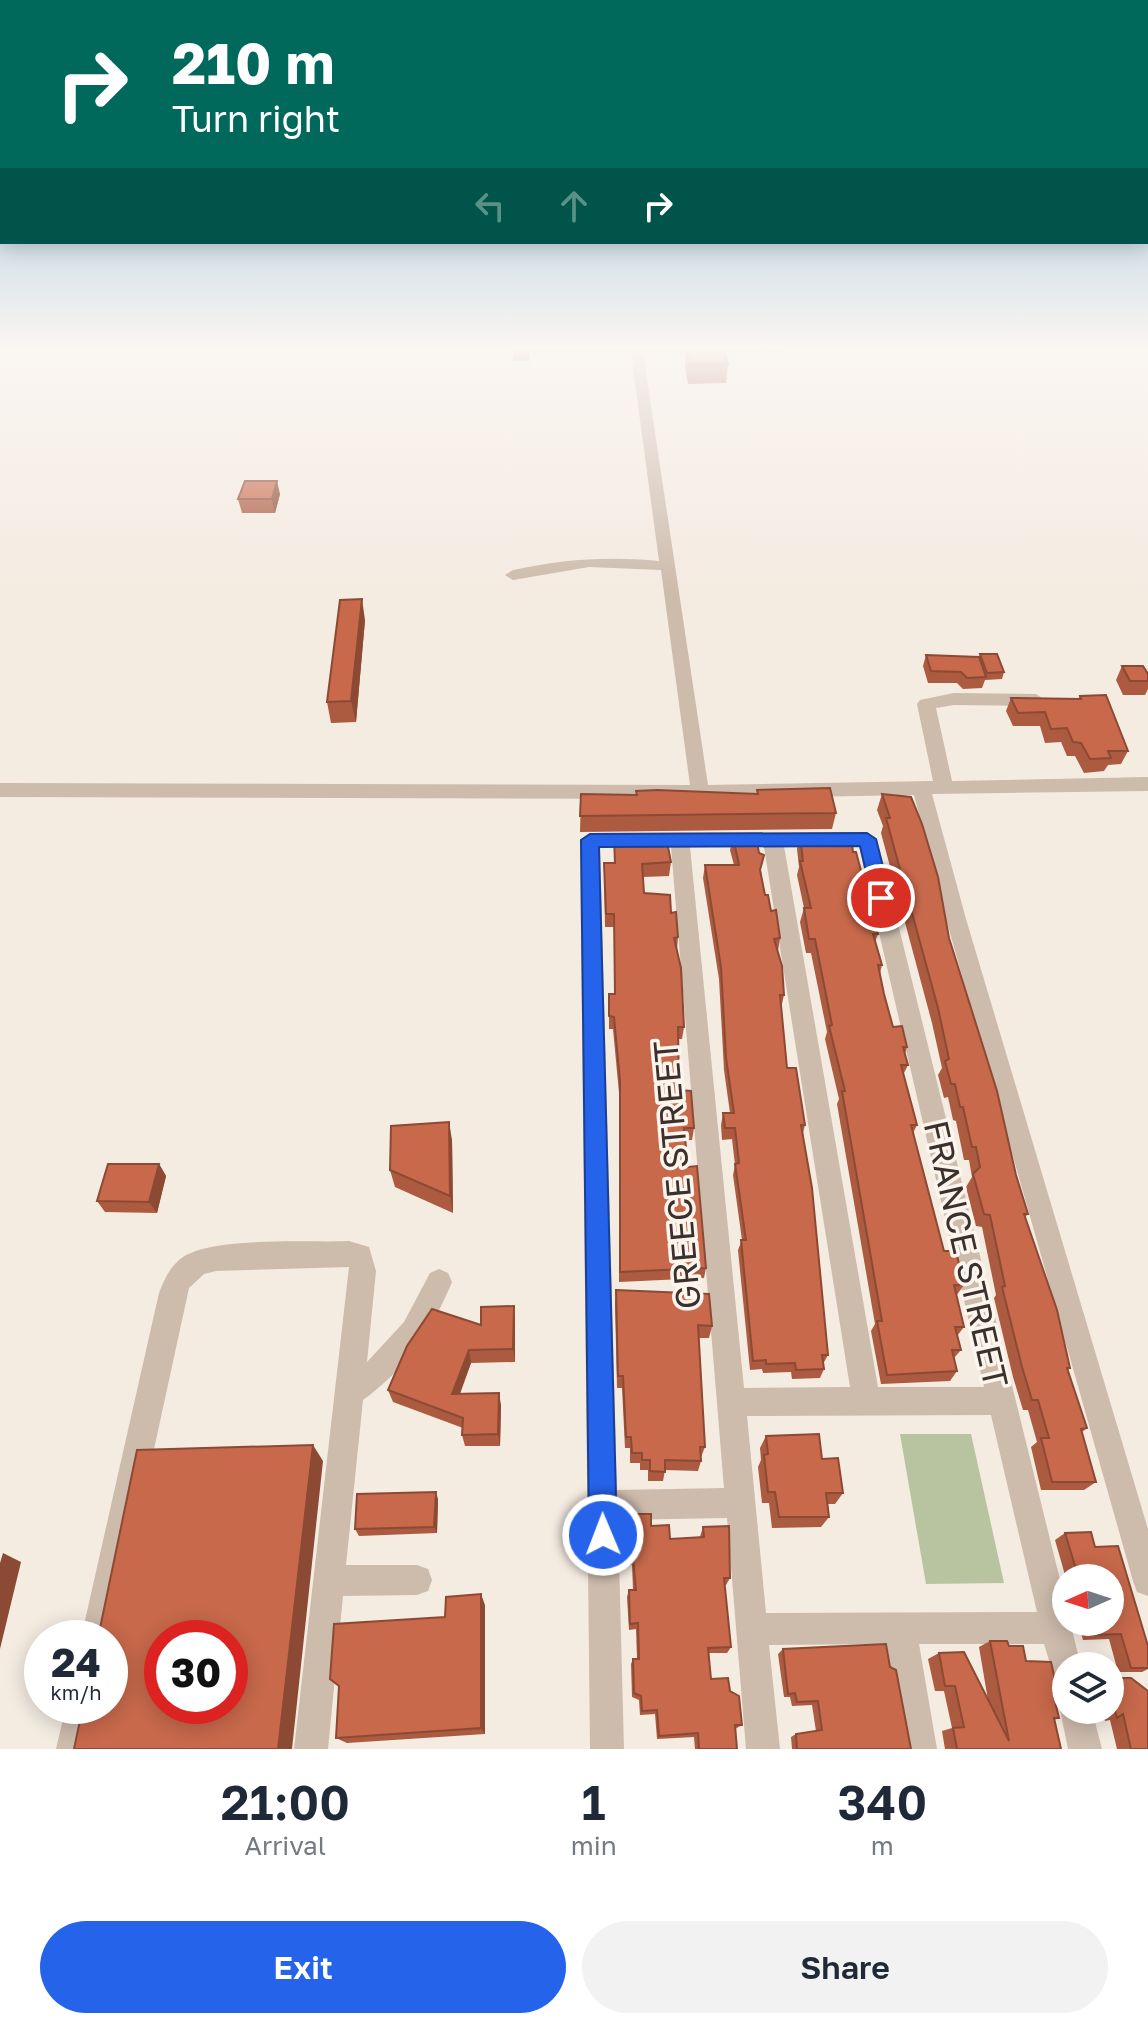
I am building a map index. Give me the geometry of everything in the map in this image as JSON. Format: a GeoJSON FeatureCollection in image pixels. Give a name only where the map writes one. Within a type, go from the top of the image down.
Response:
{"type":"FeatureCollection","features":[{"type":"Feature","properties":{"kind":"street"},"geometry":{"type":"LineString","coordinates":[[647,428],[700,792]]}},
{"type":"Feature","properties":{"kind":"street"},"geometry":{"type":"LineString","coordinates":[[513,575],[576,561],[623,561],[666,566]]}},
{"type":"Feature","properties":{"kind":"street"},"geometry":{"type":"LineString","coordinates":[[1049,700],[954,699],[926,704],[933,787],[956,919],[1148,1581]]}},
{"type":"Feature","properties":{"kind":"street"},"geometry":{"type":"LineString","coordinates":[[0,790],[700,792],[1148,784]]}},
{"type":"Feature","properties":{"kind":"street","name":"FRANCE STREET"},"geometry":{"type":"LineString","coordinates":[[773,840],[867,839],[1052,1611]]}},
{"type":"Feature","properties":{"kind":"street"},"geometry":{"type":"LineString","coordinates":[[607,1749],[590,840],[773,840],[866,1401]]}},
{"type":"Feature","properties":{"kind":"street","name":"GREECE STREET"},"geometry":{"type":"LineString","coordinates":[[680,840],[763,1749]]}},
{"type":"Feature","properties":{"kind":"street"},"geometry":{"type":"LineString","coordinates":[[101,1620],[172,1293],[178,1278],[200,1260],[216,1258],[360,1256],[363,1271],[311,1749]]}},
{"type":"Feature","properties":{"kind":"street"},"geometry":{"type":"LineString","coordinates":[[350,1392],[382,1370],[403,1349],[427,1312],[439,1282]]}},
{"type":"Feature","properties":{"kind":"street"},"geometry":{"type":"LineString","coordinates":[[731,1402],[1001,1401]]}},
{"type":"Feature","properties":{"kind":"street"},"geometry":{"type":"LineString","coordinates":[[603,1505],[741,1503]]}},
{"type":"Feature","properties":{"kind":"street"},"geometry":{"type":"LineString","coordinates":[[329,1581],[417,1580]]}},
{"type":"Feature","properties":{"kind":"street"},"geometry":{"type":"LineString","coordinates":[[900,1628],[920,1749]]}},
{"type":"Feature","properties":{"kind":"street"},"geometry":{"type":"LineString","coordinates":[[752,1629],[1052,1628]]}},
{"type":"Feature","properties":{"kind":"street"},"geometry":{"type":"LineString","coordinates":[[73,1749],[78,1724]]}},
{"type":"Feature","properties":{"kind":"street"},"geometry":{"type":"LineString","coordinates":[[1079,1724],[1085,1749]]}},
{"type":"Feature","properties":{"kind":"green space"},"geometry":{"type":"Polygon","coordinates":[[[900,1434],[971,1434],[1004,1583],[926,1584],[900,1434]]]}},
{"type":"Feature","properties":{"kind":"building"},"geometry":{"type":"Polygon","coordinates":[[[245,481],[277,481],[272,499],[238,499],[245,481]]]}},
{"type":"Feature","properties":{"kind":"building"},"geometry":{"type":"Polygon","coordinates":[[[362,599],[351,701],[327,702],[340,600],[362,599]]]}},
{"type":"Feature","properties":{"kind":"building"},"geometry":{"type":"Polygon","coordinates":[[[980,654],[997,654],[1004,672],[987,673],[980,654]]]}},
{"type":"Feature","properties":{"kind":"building"},"geometry":{"type":"Polygon","coordinates":[[[926,655],[979,657],[986,677],[967,678],[961,672],[931,671],[926,655]]]}},
{"type":"Feature","properties":{"kind":"building"},"geometry":{"type":"Polygon","coordinates":[[[1122,666],[1143,666],[1148,681],[1130,681],[1122,666]]]}},
{"type":"Feature","properties":{"kind":"building"},"geometry":{"type":"Polygon","coordinates":[[[1106,695],[1128,751],[1108,751],[1111,758],[1090,759],[1081,743],[1073,742],[1067,728],[1051,729],[1045,712],[1018,713],[1011,698],[1081,699],[1080,696],[1106,695]]]}},
{"type":"Feature","properties":{"kind":"building"},"geometry":{"type":"Polygon","coordinates":[[[830,788],[836,813],[580,816],[581,794],[637,795],[636,791],[657,790],[758,794],[757,790],[830,788]]]}},
{"type":"Feature","properties":{"kind":"building"},"geometry":{"type":"Polygon","coordinates":[[[882,794],[911,797],[922,824],[938,877],[949,938],[997,1091],[1028,1214],[1024,1214],[1057,1310],[1070,1368],[1067,1368],[1087,1428],[1081,1429],[1096,1482],[1052,1482],[1041,1438],[1049,1438],[1038,1400],[1032,1400],[1022,1367],[1002,1287],[1005,1286],[990,1215],[984,1214],[973,1174],[980,1167],[976,1147],[972,1147],[955,1084],[951,1084],[938,1008],[882,794]]]}},
{"type":"Feature","properties":{"kind":"building"},"geometry":{"type":"Polygon","coordinates":[[[800,835],[841,835],[843,844],[852,844],[853,852],[856,852],[878,934],[873,934],[882,965],[878,965],[884,994],[893,1027],[902,1026],[907,1047],[903,1047],[908,1065],[901,1065],[917,1125],[911,1125],[944,1251],[956,1251],[964,1285],[954,1285],[964,1327],[955,1327],[961,1350],[952,1350],[957,1371],[887,1375],[877,1321],[882,1321],[842,1091],[845,1091],[829,1026],[832,1025],[815,939],[809,939],[804,908],[811,908],[800,861],[803,861],[800,835]]]}},
{"type":"Feature","properties":{"kind":"building"},"geometry":{"type":"Polygon","coordinates":[[[614,837],[666,837],[671,862],[642,864],[644,893],[670,895],[671,913],[676,912],[678,937],[674,938],[681,968],[684,1027],[678,1027],[679,1090],[691,1091],[694,1128],[684,1128],[688,1167],[697,1166],[706,1268],[620,1272],[620,1081],[614,1017],[609,1016],[609,994],[615,994],[614,914],[606,914],[604,863],[615,863],[614,837]]]}},
{"type":"Feature","properties":{"kind":"building"},"geometry":{"type":"Polygon","coordinates":[[[733,837],[756,837],[759,853],[764,855],[760,870],[765,895],[768,895],[771,911],[776,910],[780,938],[774,939],[782,966],[784,995],[780,995],[787,1068],[796,1068],[805,1125],[801,1125],[812,1188],[828,1355],[822,1355],[824,1369],[796,1370],[795,1363],[753,1361],[741,1240],[746,1240],[735,1164],[739,1163],[735,1128],[725,1128],[723,1113],[734,1113],[726,1058],[721,967],[705,865],[739,865],[733,837]]]}},
{"type":"Feature","properties":{"kind":"building"},"geometry":{"type":"Polygon","coordinates":[[[449,1122],[450,1196],[390,1170],[391,1126],[449,1122]]]}},
{"type":"Feature","properties":{"kind":"building"},"geometry":{"type":"Polygon","coordinates":[[[108,1164],[159,1164],[149,1202],[97,1201],[108,1164]]]}},
{"type":"Feature","properties":{"kind":"building"},"geometry":{"type":"Polygon","coordinates":[[[616,1290],[709,1294],[712,1326],[698,1325],[705,1447],[700,1447],[701,1461],[665,1460],[665,1472],[650,1471],[650,1460],[642,1460],[642,1453],[632,1453],[631,1437],[626,1437],[623,1376],[618,1376],[616,1290]]]}},
{"type":"Feature","properties":{"kind":"building"},"geometry":{"type":"Polygon","coordinates":[[[514,1306],[513,1349],[469,1350],[452,1394],[499,1393],[498,1434],[462,1435],[463,1418],[388,1390],[407,1346],[432,1309],[481,1325],[481,1307],[514,1306]]]}},
{"type":"Feature","properties":{"kind":"building"},"geometry":{"type":"Polygon","coordinates":[[[819,1434],[822,1459],[838,1458],[843,1493],[826,1493],[829,1517],[779,1517],[775,1492],[768,1492],[764,1455],[768,1454],[766,1436],[819,1434]]]}},
{"type":"Feature","properties":{"kind":"building"},"geometry":{"type":"Polygon","coordinates":[[[313,1445],[278,1749],[74,1749],[79,1724],[128,1724],[128,1620],[102,1620],[137,1450],[313,1445]]]}},
{"type":"Feature","properties":{"kind":"building"},"geometry":{"type":"Polygon","coordinates":[[[436,1492],[434,1527],[355,1529],[357,1494],[436,1492]]]}},
{"type":"Feature","properties":{"kind":"building"},"geometry":{"type":"Polygon","coordinates":[[[622,1514],[651,1514],[651,1526],[669,1525],[670,1539],[704,1537],[703,1527],[729,1526],[730,1578],[724,1578],[731,1647],[708,1648],[711,1679],[728,1678],[730,1691],[739,1696],[742,1725],[735,1725],[737,1749],[699,1749],[698,1733],[659,1736],[657,1710],[642,1711],[641,1696],[634,1693],[633,1659],[639,1659],[638,1623],[630,1624],[629,1590],[636,1590],[633,1558],[625,1558],[622,1514]]]}},
{"type":"Feature","properties":{"kind":"building"},"geometry":{"type":"Polygon","coordinates":[[[1091,1532],[1095,1547],[1118,1546],[1123,1564],[1074,1564],[1065,1533],[1091,1532]]]}},
{"type":"Feature","properties":{"kind":"building"},"geometry":{"type":"Polygon","coordinates":[[[1124,1566],[1148,1646],[1148,1668],[1131,1668],[1122,1636],[1124,1636],[1124,1566]]]}},
{"type":"Feature","properties":{"kind":"building"},"geometry":{"type":"Polygon","coordinates":[[[481,1594],[481,1728],[336,1738],[339,1686],[330,1679],[334,1624],[445,1617],[446,1597],[481,1594]]]}},
{"type":"Feature","properties":{"kind":"building"},"geometry":{"type":"Polygon","coordinates":[[[990,1641],[1007,1641],[1009,1646],[1023,1646],[1026,1661],[1051,1662],[1052,1724],[1055,1724],[1061,1749],[957,1749],[953,1728],[964,1727],[955,1686],[945,1686],[939,1653],[964,1652],[1009,1741],[990,1641]]]}},
{"type":"Feature","properties":{"kind":"building"},"geometry":{"type":"Polygon","coordinates":[[[886,1644],[890,1667],[896,1670],[911,1749],[797,1749],[796,1734],[822,1730],[818,1701],[797,1702],[795,1693],[788,1694],[783,1649],[886,1644]]]}},
{"type":"Feature","properties":{"kind":"building"},"geometry":{"type":"Polygon","coordinates":[[[1124,1678],[1131,1678],[1148,1691],[1148,1749],[1131,1749],[1124,1718],[1124,1678]]]}},
{"type":"Feature","properties":{"kind":"route"},"geometry":{"type":"LineString","coordinates":[[603,1535],[590,840],[867,839],[881,898]]}}]}
